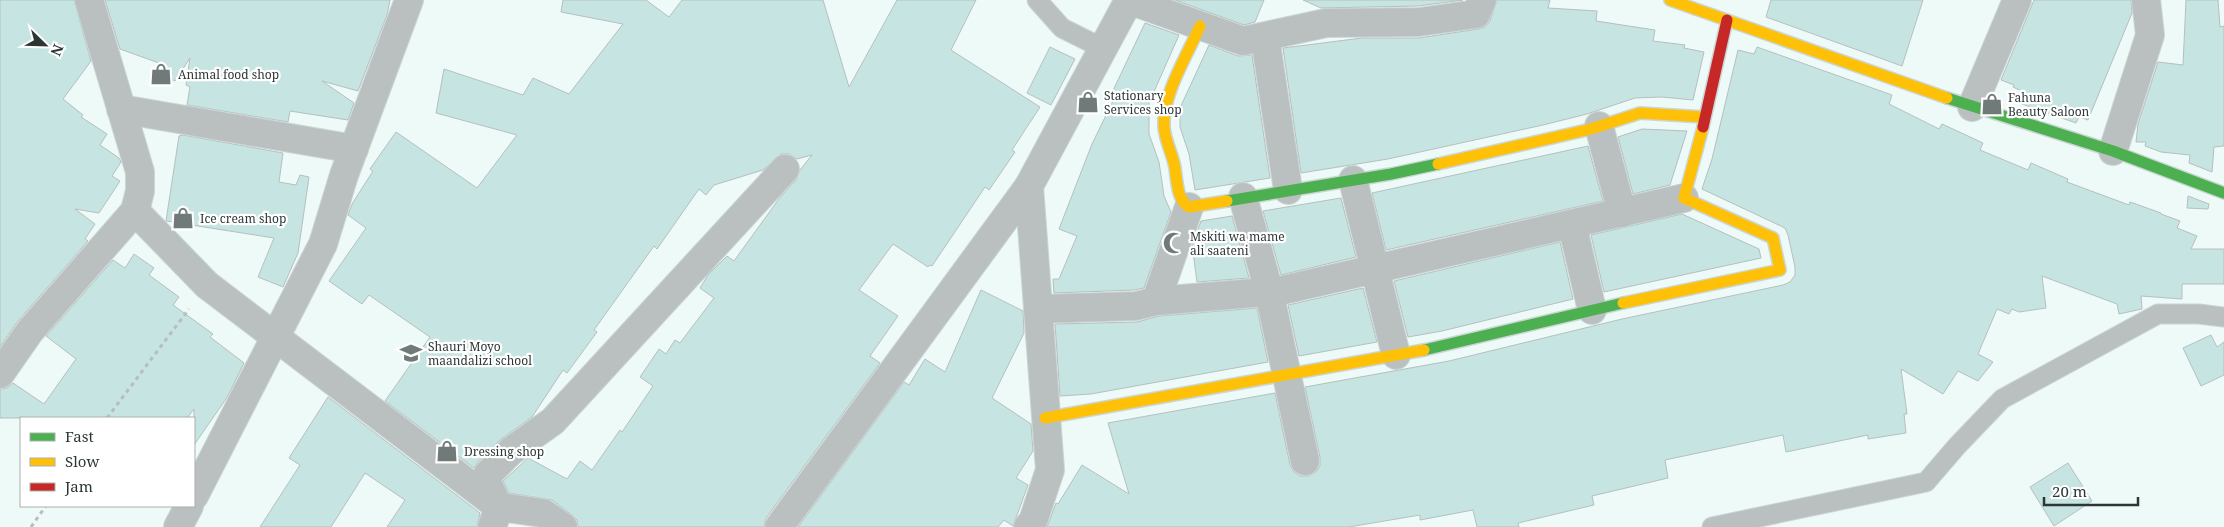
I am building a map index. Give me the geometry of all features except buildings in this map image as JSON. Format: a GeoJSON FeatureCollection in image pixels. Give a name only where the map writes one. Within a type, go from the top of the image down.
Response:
{"type":"FeatureCollection","features":[{"type":"Feature","properties":{"kind":"street"},"geometry":{"type":"LineString","coordinates":[[0,374],[30,331],[134,211],[140,191],[140,172],[89,0]]}},
{"type":"Feature","properties":{"kind":"street"},"geometry":{"type":"LineString","coordinates":[[195,494],[323,244],[354,149],[409,0]]}},
{"type":"Feature","properties":{"kind":"street"},"geometry":{"type":"LineString","coordinates":[[779,527],[1029,186],[1129,0],[1243,41],[1326,24],[1419,22],[1476,14],[1482,0]]}},
{"type":"Feature","properties":{"kind":"street"},"geometry":{"type":"LineString","coordinates":[[1670,0],[1972,107],[2113,151],[2224,193]]}},
{"type":"Feature","properties":{"kind":"street"},"geometry":{"type":"LineString","coordinates":[[1972,107],[2017,0]]}},
{"type":"Feature","properties":{"kind":"street"},"geometry":{"type":"LineString","coordinates":[[2113,151],[2150,35],[2146,0]]}},
{"type":"Feature","properties":{"kind":"street"},"geometry":{"type":"LineString","coordinates":[[1684,198],[1686,186],[1697,156],[1704,117],[1727,20]]}},
{"type":"Feature","properties":{"kind":"street"},"geometry":{"type":"LineString","coordinates":[[1200,26],[1165,104],[1164,116],[1164,129],[1177,174],[1178,190],[1184,204],[1189,207],[1391,174],[1599,126],[1640,113],[1704,117]]}},
{"type":"Feature","properties":{"kind":"street"},"geometry":{"type":"LineString","coordinates":[[1265,37],[1288,190]]}},
{"type":"Feature","properties":{"kind":"street"},"geometry":{"type":"LineString","coordinates":[[122,109],[354,149]]}},
{"type":"Feature","properties":{"kind":"street"},"geometry":{"type":"LineString","coordinates":[[1599,126],[1622,213]]}},
{"type":"Feature","properties":{"kind":"street"},"geometry":{"type":"LineString","coordinates":[[496,517],[487,483],[488,474],[511,452],[553,421],[785,169]]}},
{"type":"Feature","properties":{"kind":"street"},"geometry":{"type":"LineString","coordinates":[[1353,180],[1396,355]]}},
{"type":"Feature","properties":{"kind":"street"},"geometry":{"type":"LineString","coordinates":[[1028,527],[1033,521],[1050,470],[1029,186]]}},
{"type":"Feature","properties":{"kind":"street"},"geometry":{"type":"LineString","coordinates":[[1244,197],[1269,291],[1288,375],[1304,461]]}},
{"type":"Feature","properties":{"kind":"street"},"geometry":{"type":"LineString","coordinates":[[1038,309],[1136,306],[1156,301],[1269,291],[1684,198],[1773,238],[1780,270],[1592,310],[1445,346],[1045,418]]}},
{"type":"Feature","properties":{"kind":"street"},"geometry":{"type":"LineString","coordinates":[[1156,301],[1189,207]]}},
{"type":"Feature","properties":{"kind":"street"},"geometry":{"type":"LineString","coordinates":[[134,211],[207,285],[276,338],[496,517],[543,513],[563,527]]}},
{"type":"Feature","properties":{"kind":"street"},"geometry":{"type":"LineString","coordinates":[[1572,224],[1592,310]]}},
{"type":"Feature","properties":{"kind":"street"},"geometry":{"type":"LineString","coordinates":[[178,527],[188,507]]}},
{"type":"Feature","properties":{"kind":"lane"},"geometry":{"type":"LineString","coordinates":[[1037,0],[1062,28],[1102,48]]}},
{"type":"Feature","properties":{"kind":"lane"},"geometry":{"type":"LineString","coordinates":[[1712,527],[1926,482],[2002,399],[2158,314],[2199,314],[2224,317]]}},
{"type":"Feature","properties":{"kind":"path"},"geometry":{"type":"LineString","coordinates":[[108,417],[207,285]]}},
{"type":"Feature","properties":{"kind":"path"},"geometry":{"type":"LineString","coordinates":[[31,527],[45,507]]}},
{"type":"Feature","properties":{"kind":"traffic: fast"},"geometry":{"type":"LineString","coordinates":[[1947,98],[2113,151],[2224,193]]}},
{"type":"Feature","properties":{"kind":"traffic: fast"},"geometry":{"type":"LineString","coordinates":[[1227,201],[1391,174],[1438,164]]}},
{"type":"Feature","properties":{"kind":"traffic: fast"},"geometry":{"type":"LineString","coordinates":[[1424,350],[1623,303]]}},
{"type":"Feature","properties":{"kind":"traffic: slow"},"geometry":{"type":"LineString","coordinates":[[1670,0],[1947,98]]}},
{"type":"Feature","properties":{"kind":"traffic: slow"},"geometry":{"type":"LineString","coordinates":[[1200,26],[1171,89],[1164,115],[1164,127],[1174,163],[1178,190],[1185,204],[1189,207],[1227,201]]}},
{"type":"Feature","properties":{"kind":"traffic: slow"},"geometry":{"type":"LineString","coordinates":[[1438,164],[1591,129],[1640,113],[1704,117]]}},
{"type":"Feature","properties":{"kind":"traffic: slow"},"geometry":{"type":"LineString","coordinates":[[1623,303],[1780,270],[1773,238],[1684,198],[1703,127]]}},
{"type":"Feature","properties":{"kind":"traffic: slow"},"geometry":{"type":"LineString","coordinates":[[1045,418],[1424,350]]}},
{"type":"Feature","properties":{"kind":"traffic: jam"},"geometry":{"type":"LineString","coordinates":[[1703,127],[1727,20]]}},
{"type":"Feature","properties":{"kind":"place","name":"Animal food shop"},"geometry":{"type":"Point","coordinates":[161,74]}},
{"type":"Feature","properties":{"kind":"place","name":"Stationary Services shop"},"geometry":{"type":"Point","coordinates":[1088,102]}},
{"type":"Feature","properties":{"kind":"place","name":"Fahuna Beauty Saloon"},"geometry":{"type":"Point","coordinates":[1992,104]}},
{"type":"Feature","properties":{"kind":"place","name":"Ice cream shop"},"geometry":{"type":"Point","coordinates":[183,218]}},
{"type":"Feature","properties":{"kind":"place","name":"Mskiti wa mame ali saateni"},"geometry":{"type":"Point","coordinates":[1174,243]}},
{"type":"Feature","properties":{"kind":"place","name":"Shauri Moyo maandalizi school"},"geometry":{"type":"Point","coordinates":[411,353]}},
{"type":"Feature","properties":{"kind":"place","name":"Dressing shop"},"geometry":{"type":"Point","coordinates":[447,451]}}]}
